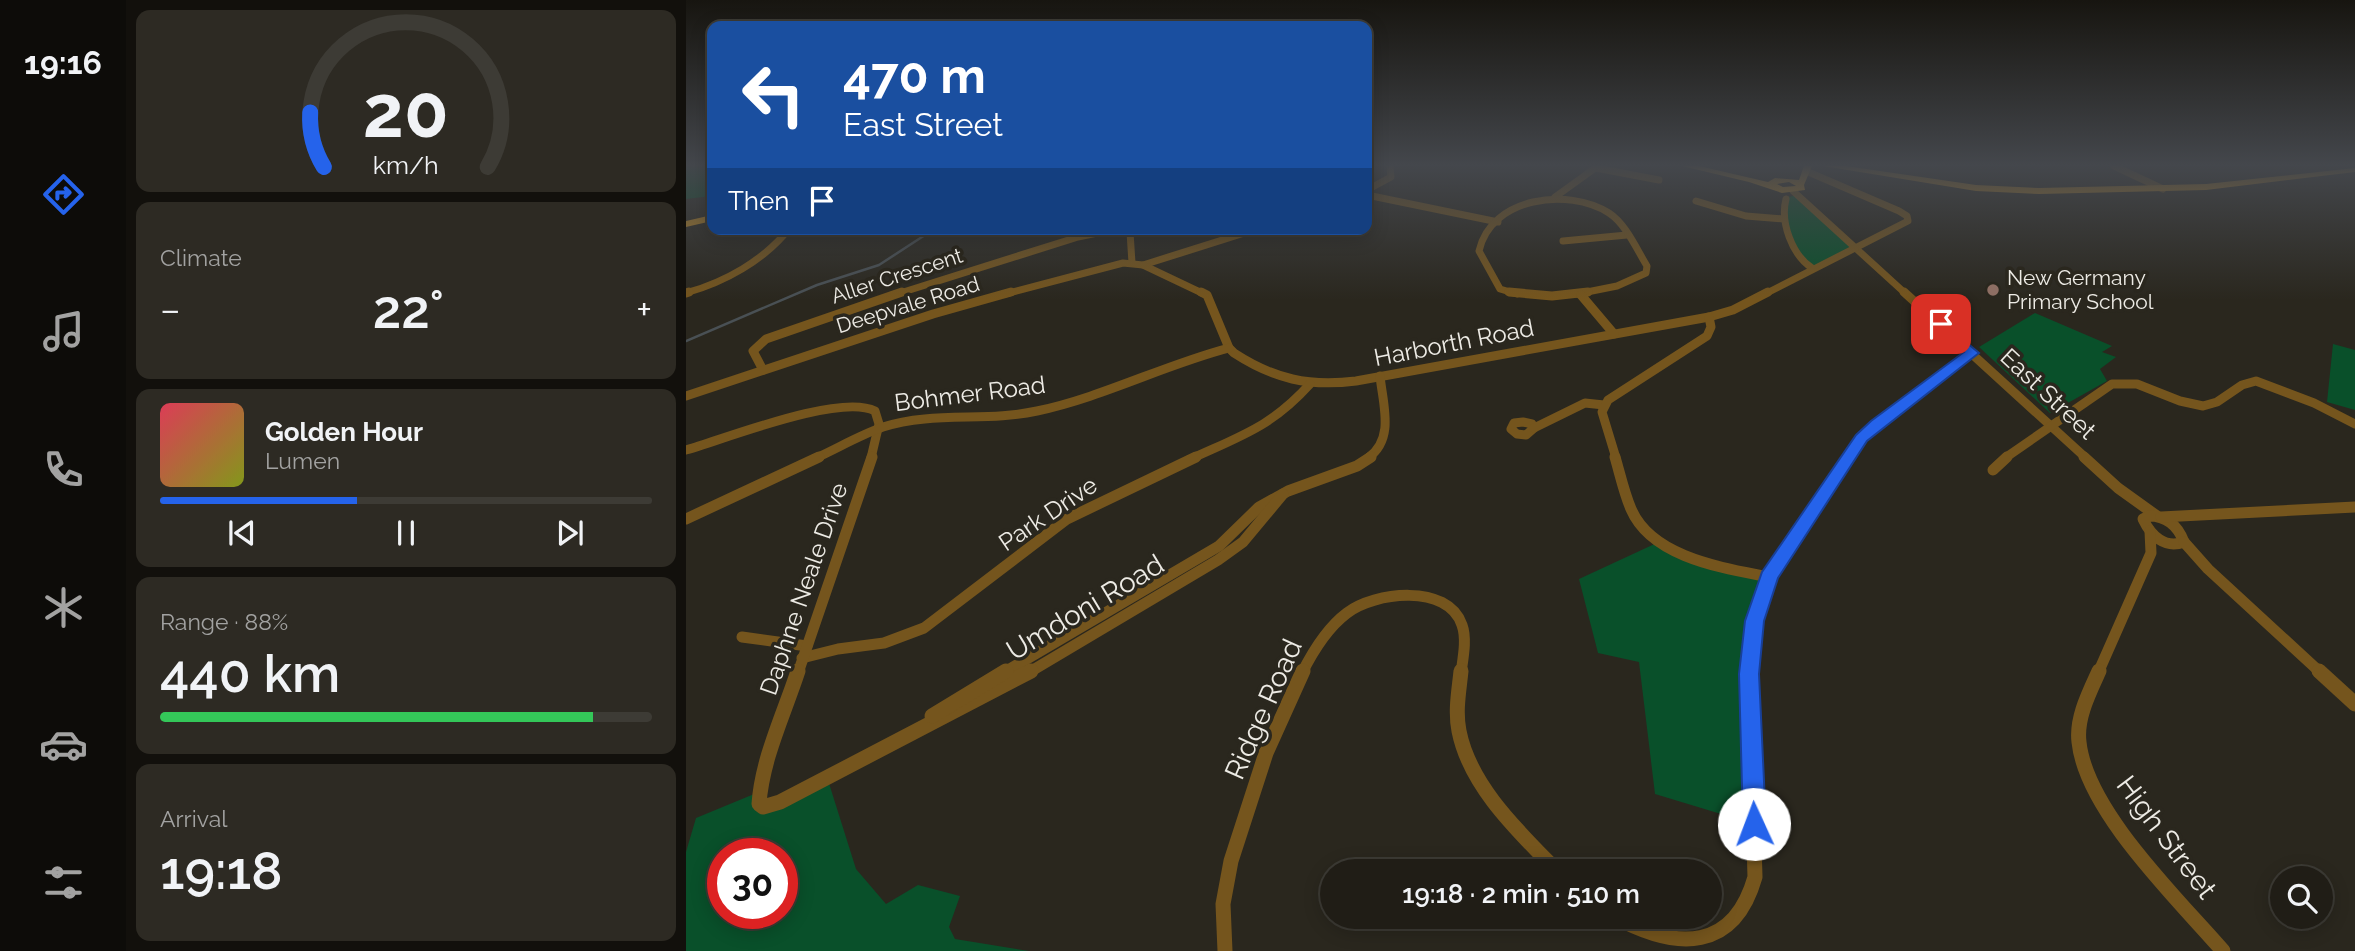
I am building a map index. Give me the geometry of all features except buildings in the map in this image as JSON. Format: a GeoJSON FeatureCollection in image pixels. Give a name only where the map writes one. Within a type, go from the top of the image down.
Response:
{"type":"FeatureCollection","features":[{"type":"Feature","properties":{"kind":"main road"},"geometry":{"type":"LineString","coordinates":[[686,224],[707,219]]}},
{"type":"Feature","properties":{"kind":"street"},"geometry":{"type":"LineString","coordinates":[[1447,210],[1498,222]]}},
{"type":"Feature","properties":{"kind":"street"},"geometry":{"type":"LineString","coordinates":[[1511,210],[1482,238],[1478,246],[1500,289],[1523,296],[1581,295],[1632,281],[1646,273],[1647,265],[1617,220],[1602,210]]}},
{"type":"Feature","properties":{"kind":"street"},"geometry":{"type":"LineString","coordinates":[[1727,210],[1746,216],[1784,219]]}},
{"type":"Feature","properties":{"kind":"street"},"geometry":{"type":"LineString","coordinates":[[1782,210],[1801,262],[1812,268]]}},
{"type":"Feature","properties":{"kind":"street","name":"East Street"},"geometry":{"type":"LineString","coordinates":[[1809,210],[1857,247],[2118,488],[2159,517],[2181,537],[2208,569]]}},
{"type":"Feature","properties":{"kind":"street","name":"Harborth Road"},"geometry":{"type":"LineString","coordinates":[[1229,348],[1273,376],[1310,384],[1335,384],[1709,317],[1733,310],[1908,221],[1907,216],[1895,210]]}},
{"type":"Feature","properties":{"kind":"street"},"geometry":{"type":"LineString","coordinates":[[686,294],[767,253],[784,235]]}},
{"type":"Feature","properties":{"kind":"street","name":"Aller Crescent"},"geometry":{"type":"LineString","coordinates":[[763,370],[753,351],[766,339],[905,290],[1093,235]]}},
{"type":"Feature","properties":{"kind":"street","name":"Aller Crescent"},"geometry":{"type":"LineString","coordinates":[[1131,235],[1132,263]]}},
{"type":"Feature","properties":{"kind":"street"},"geometry":{"type":"LineString","coordinates":[[1143,265],[1239,235]]}},
{"type":"Feature","properties":{"kind":"street"},"geometry":{"type":"LineString","coordinates":[[1563,242],[1627,235]]}},
{"type":"Feature","properties":{"kind":"street"},"geometry":{"type":"LineString","coordinates":[[1153,270],[1162,260]]}},
{"type":"Feature","properties":{"kind":"street","name":"Deepvale Road"},"geometry":{"type":"LineString","coordinates":[[686,396],[933,314],[1092,268],[1132,263],[1143,265]]}},
{"type":"Feature","properties":{"kind":"street"},"geometry":{"type":"LineString","coordinates":[[1143,265],[1207,295],[1229,348]]}},
{"type":"Feature","properties":{"kind":"street"},"geometry":{"type":"LineString","coordinates":[[1581,295],[1614,334]]}},
{"type":"Feature","properties":{"kind":"street"},"geometry":{"type":"LineString","coordinates":[[1534,428],[1585,403],[1604,405],[1707,336],[1711,327],[1709,317]]}},
{"type":"Feature","properties":{"kind":"street","name":"Bohmer Road"},"geometry":{"type":"LineString","coordinates":[[686,519],[879,428],[908,422],[990,418],[1036,412],[1229,348]]}},
{"type":"Feature","properties":{"kind":"street"},"geometry":{"type":"LineString","coordinates":[[1638,929],[1655,938],[1675,943],[1692,943],[1721,934],[1737,923],[1751,898],[1755,849],[1749,674],[1755,621],[1769,577],[1862,438],[1972,353]]}},
{"type":"Feature","properties":{"kind":"street","name":"Umdoni Road"},"geometry":{"type":"LineString","coordinates":[[767,763],[760,790],[760,804],[763,807],[779,803],[895,740],[1002,688],[1226,555],[1243,542],[1283,494],[1357,466],[1378,450],[1387,431],[1380,376]]}},
{"type":"Feature","properties":{"kind":"street"},"geometry":{"type":"LineString","coordinates":[[1993,470],[2009,455],[2112,384],[2143,384],[2205,407],[2215,404],[2246,381],[2256,381],[2314,403],[2355,424]]}},
{"type":"Feature","properties":{"kind":"street","name":"Park Drive"},"geometry":{"type":"LineString","coordinates":[[805,652],[884,643],[924,628],[1067,519],[1108,496],[1265,425],[1288,408],[1310,384]]}},
{"type":"Feature","properties":{"kind":"street"},"geometry":{"type":"LineString","coordinates":[[1604,405],[1602,412],[1631,510],[1640,524],[1667,544],[1696,559],[1769,577]]}},
{"type":"Feature","properties":{"kind":"street"},"geometry":{"type":"LineString","coordinates":[[686,450],[782,419],[834,410],[860,408],[875,411],[879,428]]}},
{"type":"Feature","properties":{"kind":"street","name":"Daphne Neale Drive"},"geometry":{"type":"LineString","coordinates":[[767,763],[879,428]]}},
{"type":"Feature","properties":{"kind":"street"},"geometry":{"type":"LineString","coordinates":[[790,457],[800,465]]}},
{"type":"Feature","properties":{"kind":"street","name":"East Street"},"geometry":{"type":"LineString","coordinates":[[2118,488],[2150,531]]}},
{"type":"Feature","properties":{"kind":"street"},"geometry":{"type":"LineString","coordinates":[[2143,519],[2355,507]]}},
{"type":"Feature","properties":{"kind":"street"},"geometry":{"type":"LineString","coordinates":[[2151,553],[2181,537],[2185,522],[2202,514]]}},
{"type":"Feature","properties":{"kind":"street"},"geometry":{"type":"LineString","coordinates":[[2150,531],[2208,569],[2355,704]]}},
{"type":"Feature","properties":{"kind":"street","name":"High Street"},"geometry":{"type":"LineString","coordinates":[[2150,531],[2151,553],[2087,697],[2080,719],[2079,742],[2092,782],[2110,813],[2223,951]]}},
{"type":"Feature","properties":{"kind":"street","name":"Ridge Road"},"geometry":{"type":"LineString","coordinates":[[1225,951],[1224,898],[1230,862],[1255,783],[1290,696],[1316,646],[1339,618],[1356,606],[1382,596],[1415,595],[1441,602],[1455,614],[1464,634],[1457,726],[1465,753],[1507,816],[1546,859]]}},
{"type":"Feature","properties":{"kind":"street"},"geometry":{"type":"LineString","coordinates":[[742,637],[805,652]]}},
{"type":"Feature","properties":{"kind":"green space"},"geometry":{"type":"Polygon","coordinates":[[[1786,210],[1815,210],[1857,247],[1812,269],[1806,267],[1784,219],[1786,210]]]}},
{"type":"Feature","properties":{"kind":"green space"},"geometry":{"type":"Polygon","coordinates":[[[2035,313],[2112,346],[2102,352],[2116,357],[2100,369],[2107,381],[2050,413],[1979,347],[2035,313]]]}},
{"type":"Feature","properties":{"kind":"green space"},"geometry":{"type":"Polygon","coordinates":[[[2333,344],[2355,350],[2355,410],[2327,402],[2333,344]]]}},
{"type":"Feature","properties":{"kind":"green space"},"geometry":{"type":"Polygon","coordinates":[[[1661,541],[1679,552],[1768,577],[1754,621],[1754,824],[1655,794],[1639,662],[1598,653],[1579,579],[1661,541]]]}},
{"type":"Feature","properties":{"kind":"green space"},"geometry":{"type":"Polygon","coordinates":[[[827,777],[856,869],[886,904],[918,885],[960,896],[949,927],[955,939],[1029,951],[686,951],[686,852],[696,818],[759,792],[758,805],[827,777]]]}},
{"type":"Feature","properties":{"kind":"waterway"},"geometry":{"type":"LineString","coordinates":[[686,341],[817,285],[879,265],[925,235]]}},
{"type":"Feature","properties":{"kind":"place","name":"New Germany Primary School"},"geometry":{"type":"Point","coordinates":[1993,290]}},
{"type":"Feature","properties":{"kind":"route"},"geometry":{"type":"LineString","coordinates":[[1754,824],[1749,674],[1755,621],[1769,577],[1870,429],[1972,353],[1941,324]]}}]}
